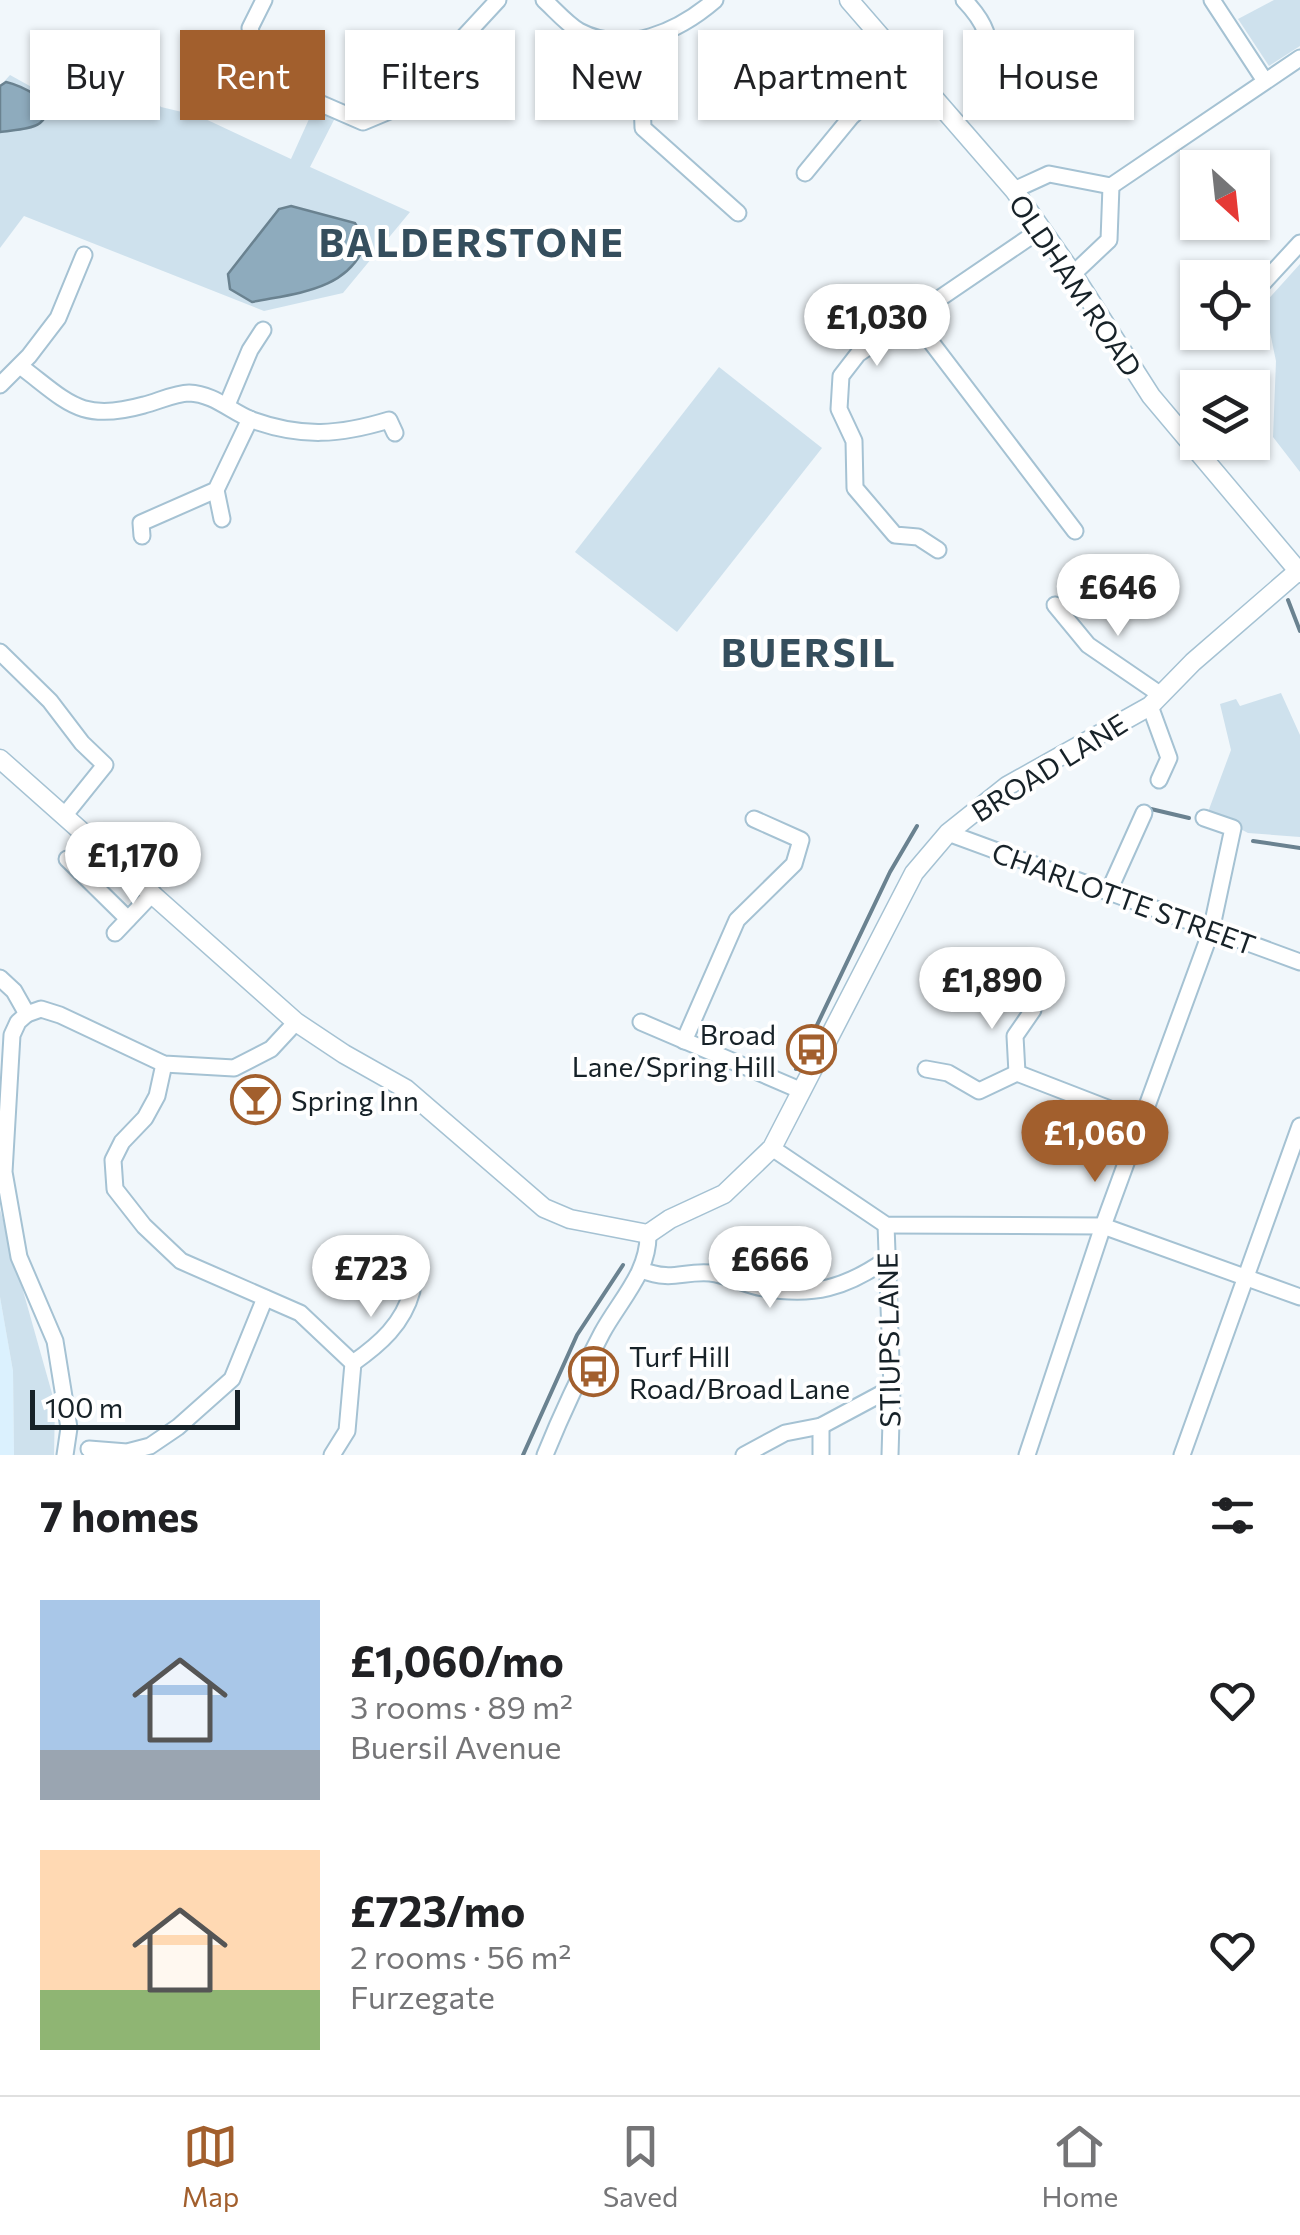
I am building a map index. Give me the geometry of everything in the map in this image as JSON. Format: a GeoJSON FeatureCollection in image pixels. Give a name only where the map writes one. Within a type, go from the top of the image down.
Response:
{"type":"FeatureCollection","features":[{"type":"Feature","properties":{"kind":"main road","name":"OLDHAM ROAD"},"geometry":{"type":"LineString","coordinates":[[850,0],[876,30]]}},
{"type":"Feature","properties":{"kind":"main road","name":"OLDHAM ROAD"},"geometry":{"type":"LineString","coordinates":[[943,108],[1014,190],[1150,396],[1299,572]]}},
{"type":"Feature","properties":{"kind":"main road","name":"BROAD LANE"},"geometry":{"type":"LineString","coordinates":[[648,1234],[670,1219],[724,1194],[772,1148],[914,873],[948,834],[1006,786],[1155,700],[1192,662],[1299,572]]}},
{"type":"Feature","properties":{"kind":"main road"},"geometry":{"type":"LineString","coordinates":[[0,759],[296,1022],[406,1090],[544,1208],[570,1219],[648,1234]]}},
{"type":"Feature","properties":{"kind":"street"},"geometry":{"type":"LineString","coordinates":[[264,0],[250,28],[257,58],[270,82],[363,122],[398,107],[498,0]]}},
{"type":"Feature","properties":{"kind":"street"},"geometry":{"type":"LineString","coordinates":[[544,0],[577,30]]}},
{"type":"Feature","properties":{"kind":"street"},"geometry":{"type":"LineString","coordinates":[[666,30],[694,18],[715,0]]}},
{"type":"Feature","properties":{"kind":"street"},"geometry":{"type":"LineString","coordinates":[[964,0],[988,30]]}},
{"type":"Feature","properties":{"kind":"street"},"geometry":{"type":"LineString","coordinates":[[1212,0],[1265,81]]}},
{"type":"Feature","properties":{"kind":"street"},"geometry":{"type":"LineString","coordinates":[[1014,190],[1049,174],[1111,186],[1300,58]]}},
{"type":"Feature","properties":{"kind":"street"},"geometry":{"type":"LineString","coordinates":[[643,120],[643,128],[738,213]]}},
{"type":"Feature","properties":{"kind":"street"},"geometry":{"type":"LineString","coordinates":[[806,172],[849,120]]}},
{"type":"Feature","properties":{"kind":"street"},"geometry":{"type":"LineString","coordinates":[[1072,274],[1109,240],[1111,186]]}},
{"type":"Feature","properties":{"kind":"street"},"geometry":{"type":"LineString","coordinates":[[938,550],[918,537],[895,535],[854,488],[854,442],[839,409],[841,376],[858,354],[1040,230]]}},
{"type":"Feature","properties":{"kind":"street"},"geometry":{"type":"LineString","coordinates":[[1270,275],[1300,243]]}},
{"type":"Feature","properties":{"kind":"street"},"geometry":{"type":"LineString","coordinates":[[0,386],[58,318],[84,255]]}},
{"type":"Feature","properties":{"kind":"street"},"geometry":{"type":"LineString","coordinates":[[912,317],[1075,531]]}},
{"type":"Feature","properties":{"kind":"street"},"geometry":{"type":"LineString","coordinates":[[227,404],[263,330]]}},
{"type":"Feature","properties":{"kind":"street"},"geometry":{"type":"LineString","coordinates":[[20,366],[79,409],[96,414],[115,413],[186,393],[227,404],[250,419],[302,432],[347,432],[389,420],[396,433]]}},
{"type":"Feature","properties":{"kind":"street"},"geometry":{"type":"LineString","coordinates":[[222,519],[216,490],[250,419]]}},
{"type":"Feature","properties":{"kind":"street"},"geometry":{"type":"LineString","coordinates":[[139,525],[216,490]]}},
{"type":"Feature","properties":{"kind":"street"},"geometry":{"type":"LineString","coordinates":[[1055,605],[1088,645],[1155,700],[1169,758],[1159,780]]}},
{"type":"Feature","properties":{"kind":"street"},"geometry":{"type":"LineString","coordinates":[[0,652],[105,765],[64,816]]}},
{"type":"Feature","properties":{"kind":"street"},"geometry":{"type":"LineString","coordinates":[[1108,893],[1144,813]]}},
{"type":"Feature","properties":{"kind":"street"},"geometry":{"type":"LineString","coordinates":[[1027,1455],[1104,1226],[1211,931],[1233,828],[1204,818]]}},
{"type":"Feature","properties":{"kind":"street"},"geometry":{"type":"LineString","coordinates":[[684,1041],[737,920],[794,864],[801,840],[754,819]]}},
{"type":"Feature","properties":{"kind":"street","name":"CHARLOTTE STREET"},"geometry":{"type":"LineString","coordinates":[[948,834],[1300,962]]}},
{"type":"Feature","properties":{"kind":"street"},"geometry":{"type":"LineString","coordinates":[[67,860],[128,919]]}},
{"type":"Feature","properties":{"kind":"street"},"geometry":{"type":"LineString","coordinates":[[114,934],[153,893]]}},
{"type":"Feature","properties":{"kind":"street"},"geometry":{"type":"LineString","coordinates":[[0,978],[14,991],[27,1014]]}},
{"type":"Feature","properties":{"kind":"street"},"geometry":{"type":"LineString","coordinates":[[65,1455],[69,1428],[55,1341],[19,1257],[4,1172],[12,1035],[18,1022],[41,1010],[60,1014],[164,1064],[234,1068],[271,1049],[296,1022]]}},
{"type":"Feature","properties":{"kind":"street"},"geometry":{"type":"LineString","coordinates":[[1017,1073],[1014,1036],[1033,1010]]}},
{"type":"Feature","properties":{"kind":"street"},"geometry":{"type":"LineString","coordinates":[[641,1022],[802,1091]]}},
{"type":"Feature","properties":{"kind":"street"},"geometry":{"type":"LineString","coordinates":[[164,1064],[157,1096],[113,1160],[115,1189],[144,1226],[181,1261],[300,1314],[353,1363]]}},
{"type":"Feature","properties":{"kind":"street"},"geometry":{"type":"LineString","coordinates":[[926,1069],[948,1073],[979,1091],[1017,1073],[1141,1121]]}},
{"type":"Feature","properties":{"kind":"street"},"geometry":{"type":"LineString","coordinates":[[1182,1455],[1300,1126]]}},
{"type":"Feature","properties":{"kind":"street"},"geometry":{"type":"LineString","coordinates":[[772,1148],[886,1225],[1104,1226],[1300,1297]]}},
{"type":"Feature","properties":{"kind":"street","name":"STIUPS LANE"},"geometry":{"type":"LineString","coordinates":[[886,1225],[892,1388],[890,1455]]}},
{"type":"Feature","properties":{"kind":"street"},"geometry":{"type":"LineString","coordinates":[[544,1455],[604,1329],[641,1270],[648,1251],[648,1234]]}},
{"type":"Feature","properties":{"kind":"street"},"geometry":{"type":"LineString","coordinates":[[641,1270],[663,1278],[711,1274],[764,1288],[817,1292],[864,1276],[887,1258]]}},
{"type":"Feature","properties":{"kind":"street"},"geometry":{"type":"LineString","coordinates":[[332,1455],[347,1431],[353,1363],[385,1340],[412,1291]]}},
{"type":"Feature","properties":{"kind":"street"},"geometry":{"type":"LineString","coordinates":[[89,1449],[127,1452],[150,1446],[178,1427],[232,1378],[265,1298]]}},
{"type":"Feature","properties":{"kind":"street"},"geometry":{"type":"LineString","coordinates":[[744,1455],[785,1433],[822,1426],[892,1388]]}},
{"type":"Feature","properties":{"kind":"street"},"geometry":{"type":"LineString","coordinates":[[821,1455],[822,1426]]}},
{"type":"Feature","properties":{"kind":"shaded area"},"geometry":{"type":"Polygon","coordinates":[[[1274,0],[1300,0],[1300,46],[1269,66],[1238,19],[1274,0]]]}},
{"type":"Feature","properties":{"kind":"shaded area"},"geometry":{"type":"Polygon","coordinates":[[[10,75],[30,86],[30,120],[160,120],[160,106],[180,112],[180,120],[208,120],[291,159],[309,120],[325,120],[325,112],[336,116],[310,167],[410,212],[343,293],[264,311],[24,216],[0,248],[0,86],[10,75]]]}},
{"type":"Feature","properties":{"kind":"shaded area"},"geometry":{"type":"Polygon","coordinates":[[[6,82],[30,92],[30,120],[43,120],[40,123],[0,132],[0,86],[6,82]]]}},
{"type":"Feature","properties":{"kind":"shaded area"},"geometry":{"type":"Polygon","coordinates":[[[291,206],[355,223],[366,242],[358,258],[334,280],[303,292],[252,302],[230,289],[228,274],[279,209],[291,206]]]}},
{"type":"Feature","properties":{"kind":"shaded area"},"geometry":{"type":"Polygon","coordinates":[[[1300,264],[1300,472],[1273,437],[1276,361],[1270,332],[1270,297],[1300,264]]]}},
{"type":"Feature","properties":{"kind":"shaded area"},"geometry":{"type":"Polygon","coordinates":[[[719,367],[822,448],[677,632],[575,552],[719,367]]]}},
{"type":"Feature","properties":{"kind":"shaded area"},"geometry":{"type":"Polygon","coordinates":[[[1281,693],[1300,735],[1300,837],[1248,833],[1208,812],[1231,750],[1220,704],[1236,699],[1240,706],[1281,693]]]}},
{"type":"Feature","properties":{"kind":"shaded area"},"geometry":{"type":"Polygon","coordinates":[[[0,1209],[55,1404],[54,1455],[14,1455],[13,1371],[0,1297],[0,1209]]]}},
{"type":"Feature","properties":{"kind":"shaded area"},"geometry":{"type":"Polygon","coordinates":[[[0,1297],[13,1371],[14,1455],[0,1455],[0,1297]]]}},
{"type":"Feature","properties":{"kind":"waterway"},"geometry":{"type":"LineString","coordinates":[[1288,600],[1300,631]]}},
{"type":"Feature","properties":{"kind":"waterway"},"geometry":{"type":"LineString","coordinates":[[1151,809],[1189,818]]}},
{"type":"Feature","properties":{"kind":"waterway"},"geometry":{"type":"LineString","coordinates":[[796,1069],[890,872],[917,826]]}},
{"type":"Feature","properties":{"kind":"waterway"},"geometry":{"type":"LineString","coordinates":[[1253,841],[1300,848]]}},
{"type":"Feature","properties":{"kind":"waterway"},"geometry":{"type":"LineString","coordinates":[[523,1455],[577,1335],[623,1265]]}},
{"type":"Feature","properties":{"kind":"place","name":"Broad Lane/Spring Hill"},"geometry":{"type":"Point","coordinates":[811,1050]}},
{"type":"Feature","properties":{"kind":"place","name":"Spring Inn"},"geometry":{"type":"Point","coordinates":[256,1100]}},
{"type":"Feature","properties":{"kind":"place","name":"Turf Hill Road/Broad Lane"},"geometry":{"type":"Point","coordinates":[594,1372]}},
{"type":"Feature","properties":{"kind":"district","name":"BALDERSTONE"},"geometry":{"type":"Point","coordinates":[472,241]}},
{"type":"Feature","properties":{"kind":"district","name":"BUERSIL"},"geometry":{"type":"Point","coordinates":[809,651]}}]}
